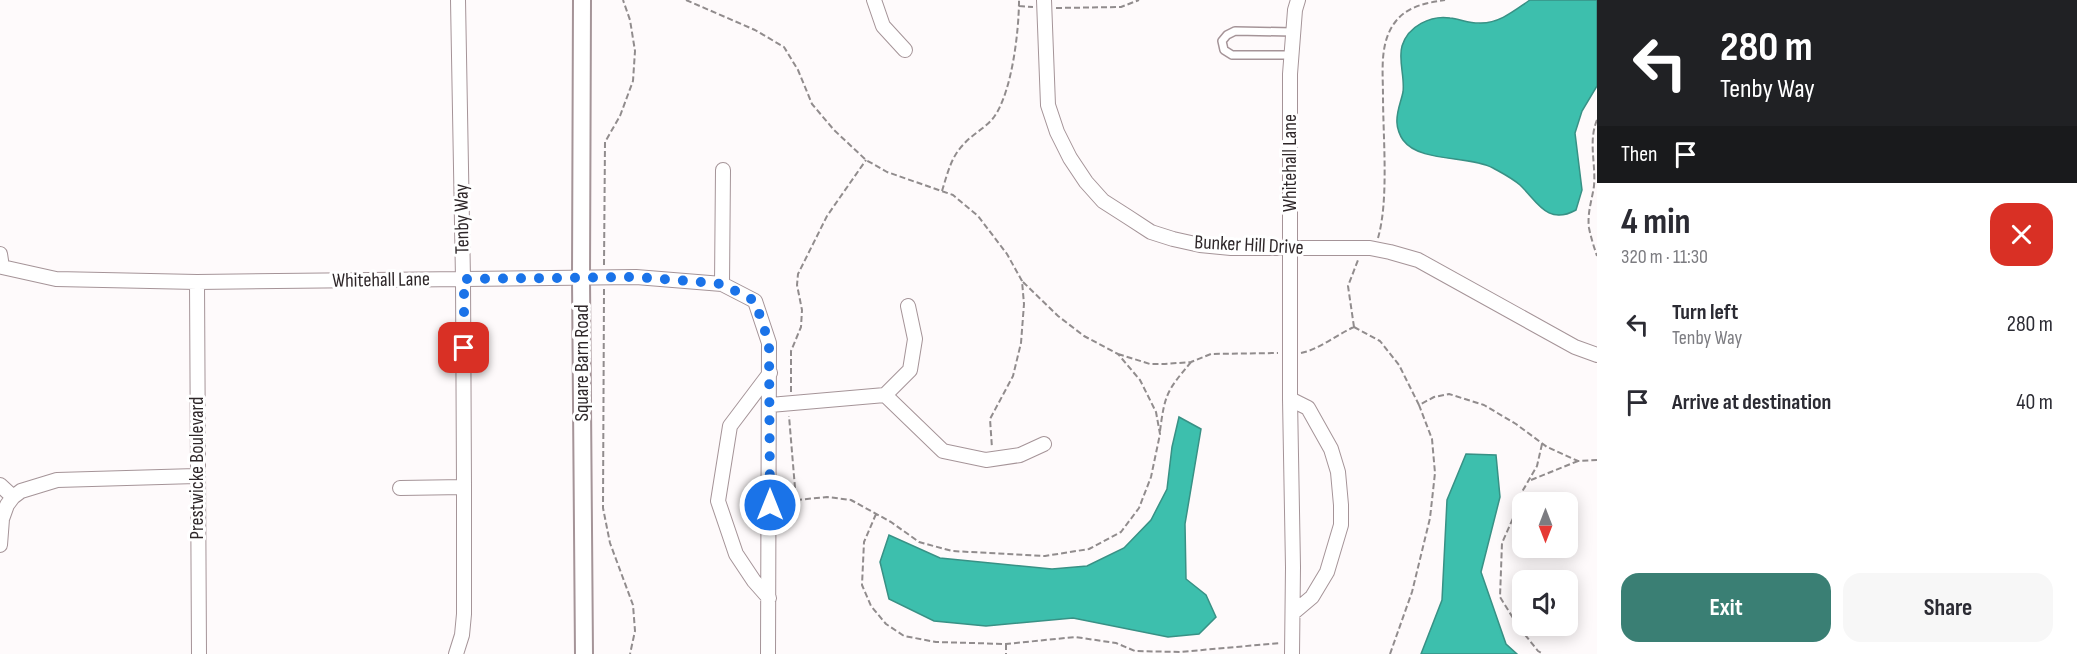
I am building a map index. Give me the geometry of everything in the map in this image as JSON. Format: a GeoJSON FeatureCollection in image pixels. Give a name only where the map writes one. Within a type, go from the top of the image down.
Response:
{"type":"FeatureCollection","features":[{"type":"Feature","properties":{"kind":"street","name":"Tenby Way"},"geometry":{"type":"LineString","coordinates":[[456,654],[462,635],[464,614],[464,279],[458,0]]}},
{"type":"Feature","properties":{"kind":"street","name":"Square Barn Road"},"geometry":{"type":"LineString","coordinates":[[582,0],[581,279],[584,654]]}},
{"type":"Feature","properties":{"kind":"street"},"geometry":{"type":"LineString","coordinates":[[874,0],[883,26],[905,50]]}},
{"type":"Feature","properties":{"kind":"street","name":"Whitehall Lane"},"geometry":{"type":"LineString","coordinates":[[1292,648],[1289,353],[1292,55],[1298,0]]}},
{"type":"Feature","properties":{"kind":"street","name":"Bunker Hill Drive"},"geometry":{"type":"LineString","coordinates":[[1044,4],[1048,105],[1057,132],[1070,158],[1086,182],[1103,201],[1151,232],[1173,239],[1231,248],[1370,248],[1418,260],[1575,347],[1597,355]]}},
{"type":"Feature","properties":{"kind":"street"},"geometry":{"type":"LineString","coordinates":[[722,284],[723,170]]}},
{"type":"Feature","properties":{"kind":"street","name":"Whitehall Lane"},"geometry":{"type":"LineString","coordinates":[[1,260],[56,279],[197,282],[636,277],[722,284],[755,301],[769,343],[768,654]]}},
{"type":"Feature","properties":{"kind":"street","name":"Prestwicke Boulevard"},"geometry":{"type":"LineString","coordinates":[[197,282],[198,654]]}},
{"type":"Feature","properties":{"kind":"street"},"geometry":{"type":"LineString","coordinates":[[770,405],[885,395],[910,370],[915,339],[908,306]]}},
{"type":"Feature","properties":{"kind":"street"},"geometry":{"type":"LineString","coordinates":[[769,598],[754,581],[736,554],[718,501],[730,426],[770,373]]}},
{"type":"Feature","properties":{"kind":"street"},"geometry":{"type":"LineString","coordinates":[[885,395],[943,451],[986,460],[1020,454],[1044,444]]}},
{"type":"Feature","properties":{"kind":"street"},"geometry":{"type":"LineString","coordinates":[[1290,399],[1308,408],[1331,449],[1338,472],[1341,505],[1341,525],[1327,572],[1312,597],[1293,613]]}},
{"type":"Feature","properties":{"kind":"street"},"geometry":{"type":"LineString","coordinates":[[0,545],[2,519],[13,496],[21,491],[57,480],[196,476]]}},
{"type":"Feature","properties":{"kind":"street"},"geometry":{"type":"LineString","coordinates":[[0,485],[13,496]]}},
{"type":"Feature","properties":{"kind":"street"},"geometry":{"type":"LineString","coordinates":[[400,488],[464,487]]}},
{"type":"Feature","properties":{"kind":"lane"},"geometry":{"type":"LineString","coordinates":[[1292,55],[1232,55],[1224,50],[1222,41],[1227,34],[1235,31],[1293,32]]}},
{"type":"Feature","properties":{"kind":"path"},"geometry":{"type":"LineString","coordinates":[[623,0],[630,20],[635,51],[633,81],[620,116],[605,142],[603,507],[609,543],[633,605],[635,631],[630,654]]}},
{"type":"Feature","properties":{"kind":"path"},"geometry":{"type":"LineString","coordinates":[[686,0],[755,30],[784,47],[798,70],[812,104],[834,130],[866,160],[886,172],[953,195],[978,216],[1007,254],[1022,281],[1058,316],[1084,336],[1118,354],[1150,364],[1191,362],[1211,354],[1298,354],[1313,350],[1354,327]]}},
{"type":"Feature","properties":{"kind":"path"},"geometry":{"type":"LineString","coordinates":[[942,191],[951,162],[962,145],[993,119],[1003,104],[1011,74],[1019,0]]}},
{"type":"Feature","properties":{"kind":"path"},"geometry":{"type":"LineString","coordinates":[[1019,6],[1044,4],[1121,7],[1139,0]]}},
{"type":"Feature","properties":{"kind":"path"},"geometry":{"type":"LineString","coordinates":[[1354,327],[1348,286],[1358,259],[1377,241],[1379,234],[1384,189],[1383,52],[1387,36],[1394,23],[1407,12],[1420,4],[1445,0]]}},
{"type":"Feature","properties":{"kind":"path"},"geometry":{"type":"LineString","coordinates":[[1597,120],[1592,146],[1595,161],[1594,187],[1588,213],[1589,228],[1597,256]]}},
{"type":"Feature","properties":{"kind":"path"},"geometry":{"type":"LineString","coordinates":[[796,500],[789,417],[791,351],[801,327],[802,310],[797,285],[798,274],[827,216],[866,160]]}},
{"type":"Feature","properties":{"kind":"path"},"geometry":{"type":"LineString","coordinates":[[993,459],[990,420],[1013,376],[1021,343],[1024,304],[1022,281]]}},
{"type":"Feature","properties":{"kind":"path"},"geometry":{"type":"LineString","coordinates":[[1354,327],[1380,341],[1399,365],[1419,405],[1432,439],[1434,473],[1430,518],[1412,592],[1390,654]]}},
{"type":"Feature","properties":{"kind":"path"},"geometry":{"type":"LineString","coordinates":[[1118,354],[1140,380],[1156,412],[1160,434]]}},
{"type":"Feature","properties":{"kind":"path"},"geometry":{"type":"LineString","coordinates":[[770,505],[827,496],[851,500],[919,542],[952,551],[1045,556],[1089,549],[1121,532],[1139,507],[1151,477],[1164,401],[1169,388],[1191,362]]}},
{"type":"Feature","properties":{"kind":"path"},"geometry":{"type":"LineString","coordinates":[[1419,405],[1434,397],[1449,394],[1484,405],[1516,424],[1542,444],[1578,461]]}},
{"type":"Feature","properties":{"kind":"path"},"geometry":{"type":"LineString","coordinates":[[1542,444],[1537,466],[1520,497],[1502,543],[1500,597],[1518,626],[1543,654]]}},
{"type":"Feature","properties":{"kind":"path"},"geometry":{"type":"LineString","coordinates":[[1530,480],[1578,461],[1597,460]]}},
{"type":"Feature","properties":{"kind":"path"},"geometry":{"type":"LineString","coordinates":[[876,514],[864,542],[862,585],[871,606],[886,624],[904,636],[936,642],[1006,644],[1075,637],[1116,643],[1135,651],[1180,652],[1292,648]]}},
{"type":"Feature","properties":{"kind":"path"},"geometry":{"type":"LineString","coordinates":[[1006,644],[1006,654]]}},
{"type":"Feature","properties":{"kind":"shaded area"},"geometry":{"type":"Polygon","coordinates":[[[1530,0],[1597,0],[1597,86],[1582,111],[1575,133],[1582,190],[1576,210],[1566,214],[1557,215],[1544,210],[1520,185],[1493,168],[1471,161],[1432,156],[1411,147],[1402,138],[1397,125],[1403,92],[1401,51],[1409,33],[1421,23],[1435,18],[1473,23],[1495,21],[1530,0]]]}},
{"type":"Feature","properties":{"kind":"shaded area"},"geometry":{"type":"Polygon","coordinates":[[[1179,417],[1201,429],[1185,524],[1186,579],[1206,595],[1216,617],[1199,634],[1168,637],[1073,618],[986,626],[934,621],[889,599],[880,562],[889,535],[940,558],[1052,569],[1087,566],[1124,548],[1151,520],[1167,489],[1172,447],[1179,417]]]}},
{"type":"Feature","properties":{"kind":"shaded area"},"geometry":{"type":"Polygon","coordinates":[[[1466,454],[1496,455],[1500,497],[1481,572],[1506,644],[1517,654],[1421,654],[1442,600],[1447,500],[1466,454]]]}},
{"type":"Feature","properties":{"kind":"route"},"geometry":{"type":"LineString","coordinates":[[464,348],[464,279],[636,277],[722,284],[755,301],[769,343],[770,505]]}}]}
